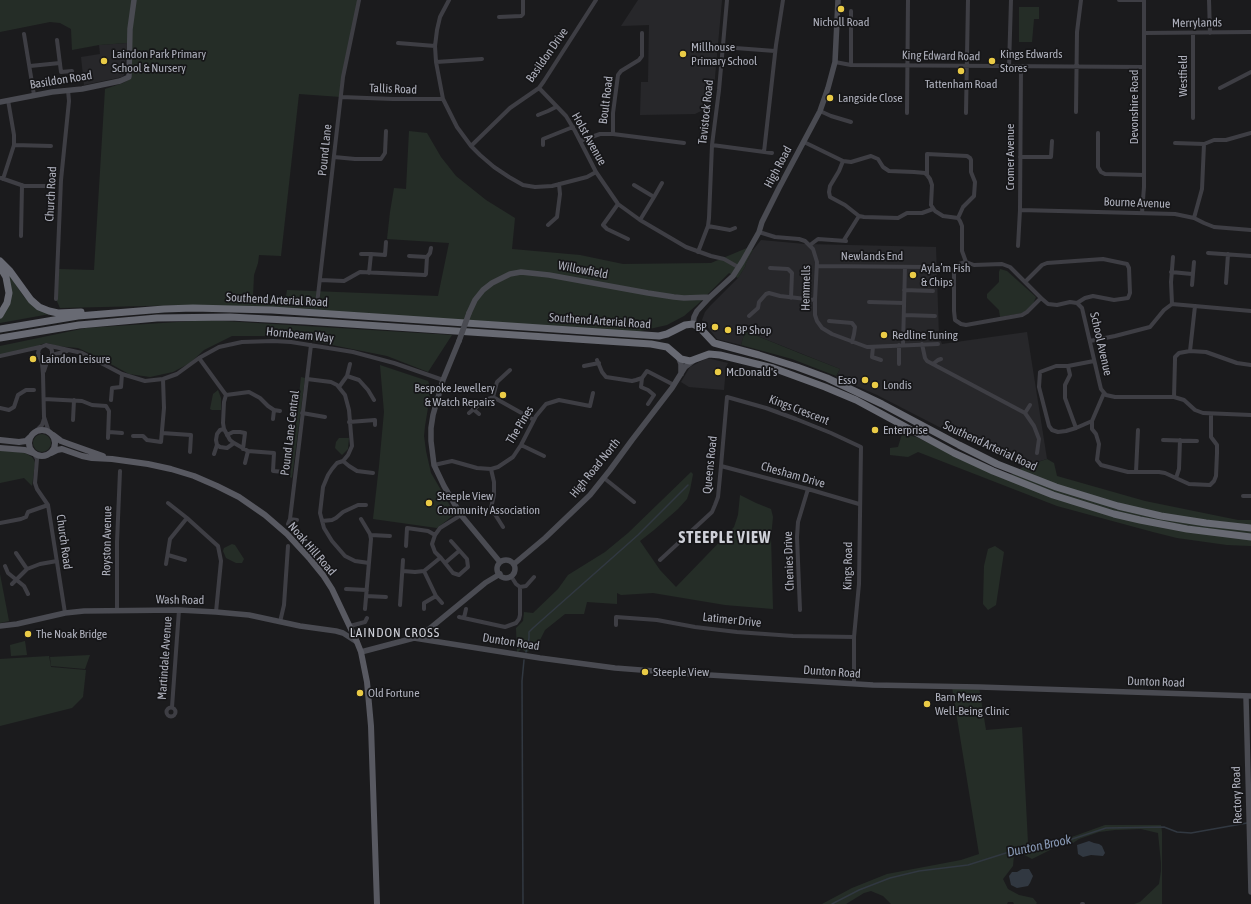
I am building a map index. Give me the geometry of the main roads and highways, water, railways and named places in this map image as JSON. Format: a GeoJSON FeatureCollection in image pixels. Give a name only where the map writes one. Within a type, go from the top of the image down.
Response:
{"type":"FeatureCollection","features":[{"type":"Feature","properties":{"kind":"highway"},"geometry":{"type":"LineString","coordinates":[[0,261],[10,271],[31,300],[39,307],[52,312],[164,309]]}},
{"type":"Feature","properties":{"kind":"highway"},"geometry":{"type":"LineString","coordinates":[[0,267],[6,277],[9,293],[7,303],[0,315]]}},
{"type":"Feature","properties":{"kind":"highway","name":"Southend Arterial Road"},"geometry":{"type":"LineString","coordinates":[[0,329],[78,316],[164,309],[223,308],[658,336],[667,334],[685,324],[693,324],[698,326],[714,343],[759,355],[827,378],[882,404],[997,464],[1049,484],[1087,497],[1140,511],[1188,520],[1251,528]]}},
{"type":"Feature","properties":{"kind":"highway","name":"Southend Arterial Road"},"geometry":{"type":"LineString","coordinates":[[0,338],[71,326],[102,323],[157,318],[230,317],[328,322],[646,344],[667,347],[678,356],[686,360],[695,360],[709,354],[720,354],[799,377],[856,400],[954,453],[1047,493],[1084,505],[1160,524],[1205,532],[1251,537]]}},
{"type":"Feature","properties":{"kind":"main road"},"geometry":{"type":"LineString","coordinates":[[0,440],[19,442],[26,441],[35,432],[42,430],[50,433],[55,439],[54,450],[48,455],[41,457],[25,450],[0,448]]}},
{"type":"Feature","properties":{"kind":"main road","name":"Noak Hill Road"},"geometry":{"type":"LineString","coordinates":[[50,433],[69,444],[112,459]]}},
{"type":"Feature","properties":{"kind":"main road"},"geometry":{"type":"LineString","coordinates":[[30,438],[29,448],[34,454]]}},
{"type":"Feature","properties":{"kind":"main road","name":"Noak Hill Road"},"geometry":{"type":"LineString","coordinates":[[51,453],[62,449],[82,456],[148,464],[194,476],[217,486],[239,497],[265,515],[287,534],[323,575],[332,589],[357,642],[361,652],[367,682],[371,726],[377,904]]}},
{"type":"Feature","properties":{"kind":"waterway"},"geometry":{"type":"LineString","coordinates":[[526,652],[529,632],[638,535],[688,485]]}},
{"type":"Feature","properties":{"kind":"waterway"},"geometry":{"type":"LineString","coordinates":[[523,904],[522,681],[524,660]]}},
{"type":"Feature","properties":{"kind":"waterway","name":"Dunton Brook"},"geometry":{"type":"LineString","coordinates":[[832,904],[859,890],[890,878],[919,871],[968,865],[1028,846],[1063,842],[1106,828],[1164,827],[1177,832],[1191,833],[1247,823]]}},
{"type":"Feature","properties":{"kind":"place","name":"Nicholl Road"},"geometry":{"type":"Point","coordinates":[841,9]}},
{"type":"Feature","properties":{"kind":"place","name":"Millhouse Primary School"},"geometry":{"type":"Point","coordinates":[683,54]}},
{"type":"Feature","properties":{"kind":"place","name":"Laindon Park Primary School & Nursery"},"geometry":{"type":"Point","coordinates":[104,61]}},
{"type":"Feature","properties":{"kind":"place","name":"Kings Edwards Stores"},"geometry":{"type":"Point","coordinates":[992,61]}},
{"type":"Feature","properties":{"kind":"place","name":"Tattenham Road"},"geometry":{"type":"Point","coordinates":[961,71]}},
{"type":"Feature","properties":{"kind":"place","name":"Langside Close"},"geometry":{"type":"Point","coordinates":[830,98]}},
{"type":"Feature","properties":{"kind":"place","name":"Ayla’m Fish & Chips"},"geometry":{"type":"Point","coordinates":[913,275]}},
{"type":"Feature","properties":{"kind":"place","name":"BP"},"geometry":{"type":"Point","coordinates":[715,327]}},
{"type":"Feature","properties":{"kind":"place","name":"BP Shop"},"geometry":{"type":"Point","coordinates":[728,330]}},
{"type":"Feature","properties":{"kind":"place","name":"Redline Tuning"},"geometry":{"type":"Point","coordinates":[884,335]}},
{"type":"Feature","properties":{"kind":"place","name":"Laindon Leisure"},"geometry":{"type":"Point","coordinates":[33,359]}},
{"type":"Feature","properties":{"kind":"place","name":"McDonald's"},"geometry":{"type":"Point","coordinates":[718,372]}},
{"type":"Feature","properties":{"kind":"place","name":"Esso"},"geometry":{"type":"Point","coordinates":[865,380]}},
{"type":"Feature","properties":{"kind":"place","name":"Londis"},"geometry":{"type":"Point","coordinates":[875,385]}},
{"type":"Feature","properties":{"kind":"place","name":"Bespoke Jewellery & Watch Repairs"},"geometry":{"type":"Point","coordinates":[503,395]}},
{"type":"Feature","properties":{"kind":"place","name":"Enterprise"},"geometry":{"type":"Point","coordinates":[875,430]}},
{"type":"Feature","properties":{"kind":"place","name":"Steeple View Community Association"},"geometry":{"type":"Point","coordinates":[429,503]}},
{"type":"Feature","properties":{"kind":"place","name":"The Noak Bridge"},"geometry":{"type":"Point","coordinates":[28,634]}},
{"type":"Feature","properties":{"kind":"place","name":"Steeple View"},"geometry":{"type":"Point","coordinates":[645,672]}},
{"type":"Feature","properties":{"kind":"place","name":"Old Fortune"},"geometry":{"type":"Point","coordinates":[360,693]}},
{"type":"Feature","properties":{"kind":"place","name":"Barn Mews Well-Being Clinic"},"geometry":{"type":"Point","coordinates":[927,704]}},
{"type":"Feature","properties":{"kind":"district","name":"STEEPLE VIEW"},"geometry":{"type":"Point","coordinates":[725,538]}},
{"type":"Feature","properties":{"kind":"district","name":"LAINDON CROSS"},"geometry":{"type":"Point","coordinates":[395,633]}}]}
